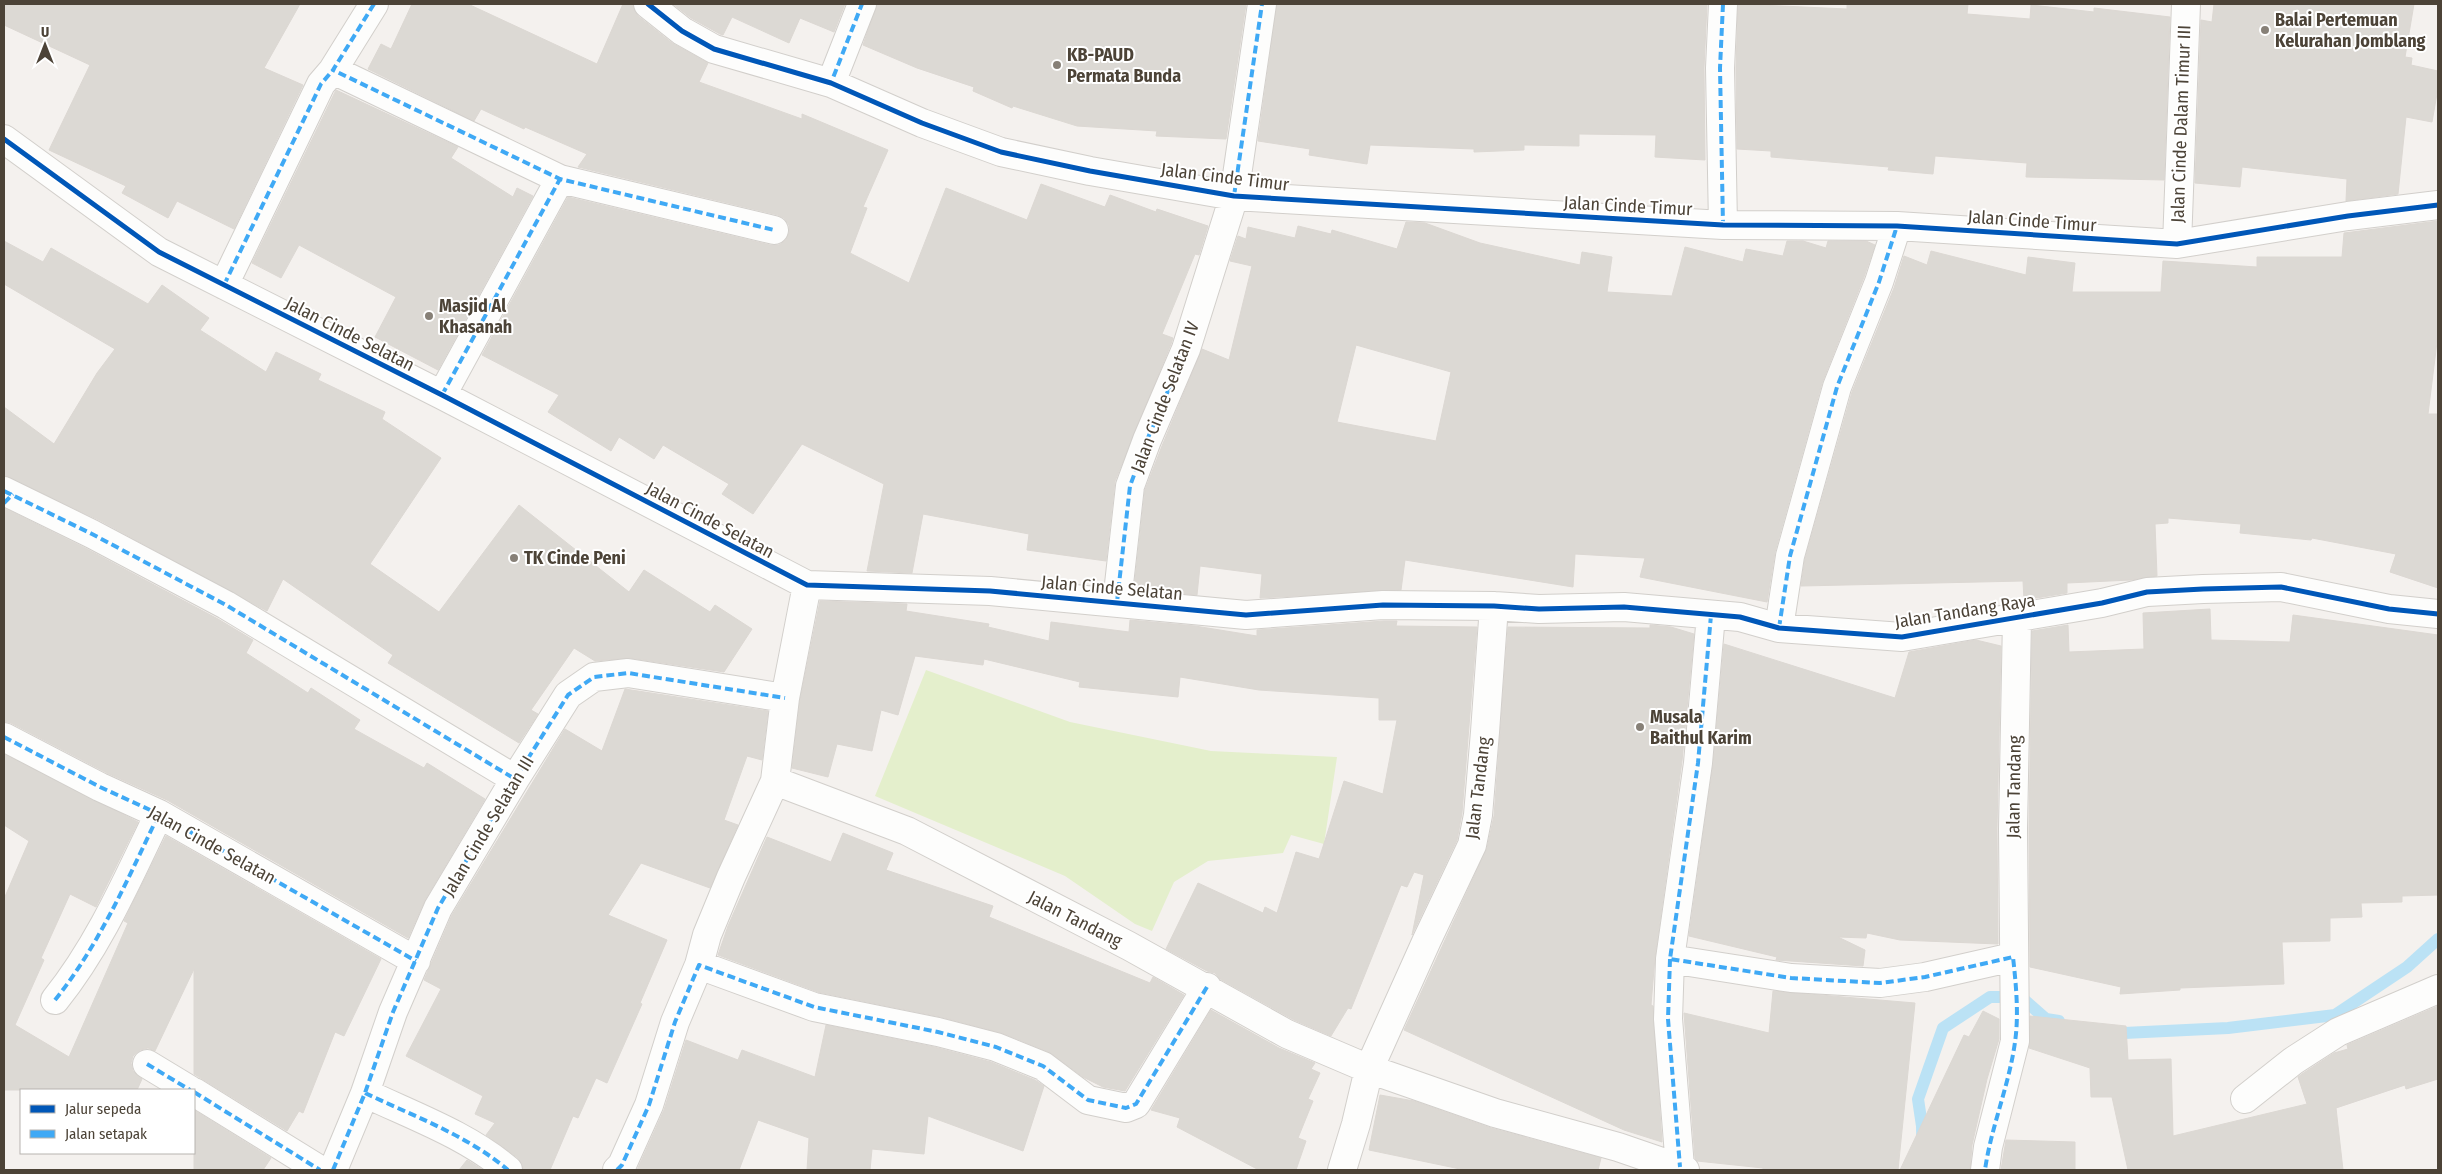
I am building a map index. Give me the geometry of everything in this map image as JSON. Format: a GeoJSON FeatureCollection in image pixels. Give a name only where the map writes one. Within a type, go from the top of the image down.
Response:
{"type":"FeatureCollection","features":[{"type":"Feature","properties":{"kind":"street"},"geometry":{"type":"LineString","coordinates":[[224,285],[321,84],[374,4]]}},
{"type":"Feature","properties":{"kind":"street","name":"Jalan Cinde Timur"},"geometry":{"type":"LineString","coordinates":[[648,4],[682,31],[714,49],[831,83],[922,122],[1001,152],[1090,172],[1234,196],[1723,225],[1897,226],[2176,244],[2348,216],[2438,205]]}},
{"type":"Feature","properties":{"kind":"street"},"geometry":{"type":"LineString","coordinates":[[831,83],[862,4]]}},
{"type":"Feature","properties":{"kind":"street","name":"Jalan Cinde Timur"},"geometry":{"type":"LineString","coordinates":[[1234,196],[1262,4]]}},
{"type":"Feature","properties":{"kind":"street"},"geometry":{"type":"LineString","coordinates":[[1723,4],[1720,68],[1723,225]]}},
{"type":"Feature","properties":{"kind":"street","name":"Jalan Cinde Dalam Timur III"},"geometry":{"type":"LineString","coordinates":[[2176,244],[2186,4]]}},
{"type":"Feature","properties":{"kind":"street"},"geometry":{"type":"LineString","coordinates":[[332,70],[560,179],[774,230]]}},
{"type":"Feature","properties":{"kind":"street","name":"Jalan Cinde Selatan"},"geometry":{"type":"LineString","coordinates":[[4,139],[159,252],[442,395],[807,585],[990,591],[1246,614],[1383,605],[1494,606]]}},
{"type":"Feature","properties":{"kind":"street"},"geometry":{"type":"LineString","coordinates":[[442,395],[560,179]]}},
{"type":"Feature","properties":{"kind":"street","name":"Jalan Cinde Selatan IV"},"geometry":{"type":"LineString","coordinates":[[1118,602],[1130,486],[1146,440],[1186,349],[1234,196]]}},
{"type":"Feature","properties":{"kind":"street"},"geometry":{"type":"LineString","coordinates":[[1779,628],[1790,556],[1837,387],[1879,282],[1897,226]]}},
{"type":"Feature","properties":{"kind":"street"},"geometry":{"type":"LineString","coordinates":[[7,496],[226,605],[515,778]]}},
{"type":"Feature","properties":{"kind":"street"},"geometry":{"type":"LineString","coordinates":[[617,1170],[622,1165],[649,1104],[676,1022],[699,965],[707,935],[775,781],[785,698],[807,585]]}},
{"type":"Feature","properties":{"kind":"street","name":"Jalan Tandang Raya"},"geometry":{"type":"LineString","coordinates":[[1494,606],[1539,609],[1624,607],[1740,617],[1779,628],[1902,637],[2102,603],[2148,592],[2281,587],[2389,609],[2438,614]]}},
{"type":"Feature","properties":{"kind":"street","name":"Jalan Tandang"},"geometry":{"type":"LineString","coordinates":[[1342,1170],[1356,1124],[1369,1069],[1472,845],[1486,732],[1494,606]]}},
{"type":"Feature","properties":{"kind":"street"},"geometry":{"type":"LineString","coordinates":[[1682,1169],[1668,1019],[1670,959],[1698,763],[1711,615]]}},
{"type":"Feature","properties":{"kind":"street","name":"Jalan Tandang"},"geometry":{"type":"LineString","coordinates":[[1985,1170],[1988,1147],[2015,1041],[2013,830],[2017,618]]}},
{"type":"Feature","properties":{"kind":"street","name":"Jalan Cinde Selatan III"},"geometry":{"type":"LineString","coordinates":[[333,1170],[365,1093],[393,1012],[438,908],[515,778],[568,695],[594,677],[628,673],[785,698]]}},
{"type":"Feature","properties":{"kind":"street","name":"Jalan Cinde Selatan"},"geometry":{"type":"LineString","coordinates":[[4,737],[100,787],[160,814],[416,961]]}},
{"type":"Feature","properties":{"kind":"street","name":"Jalan Tandang"},"geometry":{"type":"LineString","coordinates":[[775,781],[907,831],[1207,988],[1287,1034],[1369,1069],[1495,1113],[1618,1147],[1682,1169]]}},
{"type":"Feature","properties":{"kind":"street"},"geometry":{"type":"LineString","coordinates":[[55,1000],[76,974],[105,927],[160,814]]}},
{"type":"Feature","properties":{"kind":"street"},"geometry":{"type":"LineString","coordinates":[[1670,959],[1791,978],[1880,983],[1926,977],[2015,970]]}},
{"type":"Feature","properties":{"kind":"street"},"geometry":{"type":"LineString","coordinates":[[699,965],[814,1007],[938,1032],[996,1047],[1043,1066],[1088,1100],[1126,1108],[1136,1104],[1207,988]]}},
{"type":"Feature","properties":{"kind":"street"},"geometry":{"type":"LineString","coordinates":[[2245,1099],[2293,1061],[2338,1032],[2438,989]]}},
{"type":"Feature","properties":{"kind":"street"},"geometry":{"type":"LineString","coordinates":[[147,1064],[188,1089]]}},
{"type":"Feature","properties":{"kind":"street"},"geometry":{"type":"LineString","coordinates":[[195,1093],[320,1170]]}},
{"type":"Feature","properties":{"kind":"street"},"geometry":{"type":"LineString","coordinates":[[365,1093],[455,1135],[492,1156],[508,1170]]}},
{"type":"Feature","properties":{"kind":"green space"},"geometry":{"type":"Polygon","coordinates":[[[926,670],[1070,722],[1211,751],[1337,757],[1324,844],[1291,835],[1283,853],[1208,861],[1174,882],[1152,931],[1135,924],[1065,876],[875,796],[926,670]]]}},
{"type":"Feature","properties":{"kind":"building"},"geometry":{"type":"Polygon","coordinates":[[[4,4],[300,4],[264,68],[303,85],[234,229],[177,201],[168,218],[122,193],[126,186],[49,150],[90,65],[4,25],[4,4]]]}},
{"type":"Feature","properties":{"kind":"building"},"geometry":{"type":"Polygon","coordinates":[[[412,4],[468,4],[597,64],[623,4],[633,4],[638,16],[672,43],[708,63],[699,82],[802,119],[802,114],[888,150],[863,207],[867,208],[850,253],[909,283],[946,188],[1027,220],[1041,184],[1105,207],[1110,195],[1156,212],[1157,209],[1208,226],[1199,255],[1195,254],[1162,334],[1173,338],[1115,481],[1106,561],[1027,550],[1029,534],[923,514],[912,573],[867,571],[884,484],[802,444],[753,514],[722,494],[729,484],[663,445],[654,459],[619,437],[611,451],[548,412],[559,395],[482,355],[568,197],[770,245],[779,245],[786,240],[789,233],[789,225],[784,218],[778,215],[578,167],[587,154],[525,127],[524,129],[481,109],[474,121],[368,69],[381,44],[391,49],[412,4]]]}},
{"type":"Feature","properties":{"kind":"building"},"geometry":{"type":"Polygon","coordinates":[[[673,4],[845,4],[834,32],[800,18],[789,43],[732,17],[723,35],[720,34],[691,18],[673,4]]]}},
{"type":"Feature","properties":{"kind":"building"},"geometry":{"type":"Polygon","coordinates":[[[877,4],[1246,4],[1226,139],[1156,136],[1157,131],[1077,126],[1013,106],[1012,108],[973,91],[974,87],[917,68],[863,45],[877,4]]]}},
{"type":"Feature","properties":{"kind":"building"},"geometry":{"type":"Polygon","coordinates":[[[1277,4],[1707,4],[1704,68],[1705,160],[1655,157],[1656,135],[1579,134],[1579,146],[1524,145],[1524,150],[1474,152],[1474,149],[1370,145],[1367,164],[1309,155],[1310,149],[1258,141],[1277,4]]]}},
{"type":"Feature","properties":{"kind":"building"},"geometry":{"type":"Polygon","coordinates":[[[1738,4],[1847,9],[1847,4],[1968,4],[1967,14],[2030,19],[2031,5],[2094,12],[2094,8],[2170,17],[2164,180],[2026,177],[2027,163],[1935,156],[1933,174],[1888,170],[1889,167],[1771,157],[1771,151],[1737,149],[1736,68],[1738,4]]]}},
{"type":"Feature","properties":{"kind":"building"},"geometry":{"type":"Polygon","coordinates":[[[2214,4],[2414,4],[2405,57],[2412,58],[2411,65],[2438,71],[2438,88],[2432,122],[2406,117],[2398,194],[2346,201],[2347,179],[2242,167],[2240,187],[2195,183],[2201,20],[2212,22],[2214,4]]]}},
{"type":"Feature","properties":{"kind":"building"},"geometry":{"type":"Polygon","coordinates":[[[336,90],[458,147],[451,158],[513,197],[517,188],[533,196],[438,370],[375,337],[396,297],[299,245],[281,278],[252,263],[336,90]]]}},
{"type":"Feature","properties":{"kind":"building"},"geometry":{"type":"Polygon","coordinates":[[[2438,221],[2438,334],[2428,414],[2438,414],[2438,588],[2390,572],[2396,554],[2312,538],[2311,540],[2240,533],[2241,524],[2168,518],[2168,523],[2155,524],[2157,576],[2131,580],[2067,583],[2067,593],[2024,600],[2023,581],[1801,586],[1805,559],[1852,392],[1894,288],[1904,256],[1927,265],[1931,251],[2026,275],[2028,257],[2075,263],[2072,292],[2161,292],[2163,261],[2257,267],[2257,257],[2342,257],[2344,233],[2438,221]]]}},
{"type":"Feature","properties":{"kind":"building"},"geometry":{"type":"Polygon","coordinates":[[[1406,222],[1425,223],[1480,243],[1580,265],[1582,252],[1612,257],[1607,292],[1672,296],[1685,247],[1743,262],[1746,249],[1783,256],[1787,241],[1803,241],[1826,248],[1828,241],[1866,241],[1875,245],[1822,383],[1775,552],[1767,602],[1640,577],[1645,558],[1575,554],[1573,587],[1405,560],[1401,590],[1260,598],[1262,574],[1200,566],[1197,595],[1134,589],[1145,490],[1202,349],[1229,360],[1252,266],[1230,261],[1238,236],[1246,239],[1248,227],[1295,238],[1298,226],[1331,234],[1332,230],[1397,249],[1406,222]],[[1356,345],[1337,422],[1436,441],[1451,372],[1356,345]]]}},
{"type":"Feature","properties":{"kind":"building"},"geometry":{"type":"Polygon","coordinates":[[[4,241],[43,262],[51,248],[148,304],[162,285],[209,318],[200,330],[266,372],[276,352],[321,374],[318,380],[385,412],[382,419],[441,458],[370,564],[439,612],[519,505],[629,592],[644,570],[710,612],[715,605],[752,629],[724,672],[630,658],[595,661],[574,648],[531,710],[538,714],[519,743],[388,663],[393,655],[283,579],[267,611],[99,520],[4,476],[4,407],[54,444],[97,373],[115,349],[4,284],[4,241]]]}},
{"type":"Feature","properties":{"kind":"building"},"geometry":{"type":"Polygon","coordinates":[[[4,508],[85,548],[218,619],[253,640],[246,653],[308,693],[311,688],[360,720],[354,729],[424,768],[427,763],[485,799],[425,900],[408,938],[167,800],[107,773],[4,721],[4,508]]]}},
{"type":"Feature","properties":{"kind":"building"},"geometry":{"type":"Polygon","coordinates":[[[820,601],[907,604],[906,611],[989,624],[988,627],[1049,641],[1051,622],[1129,632],[1130,620],[1195,626],[1257,636],[1257,630],[1384,621],[1397,621],[1396,626],[1477,627],[1462,813],[1457,840],[1412,935],[1424,875],[1414,872],[1407,887],[1401,885],[1351,1009],[1348,1008],[1331,1036],[1294,1020],[1220,979],[1215,973],[1207,971],[1166,949],[1198,883],[1263,913],[1265,907],[1277,913],[1296,852],[1319,859],[1344,781],[1383,794],[1397,720],[1379,720],[1379,698],[1259,690],[1180,677],[1178,697],[1079,687],[1080,682],[984,659],[983,665],[915,656],[898,715],[881,710],[872,751],[837,744],[828,777],[792,768],[800,700],[820,601]]]}},
{"type":"Feature","properties":{"kind":"building"},"geometry":{"type":"Polygon","coordinates":[[[2210,609],[2211,640],[2290,642],[2293,615],[2438,635],[2438,895],[2402,896],[2402,902],[2361,903],[2362,917],[2330,918],[2330,941],[2282,942],[2284,984],[2180,988],[2180,990],[2120,994],[2121,987],[2030,967],[2029,829],[2032,631],[2068,625],[2069,652],[2144,649],[2143,613],[2210,609]]]}},
{"type":"Feature","properties":{"kind":"building"},"geometry":{"type":"Polygon","coordinates":[[[1650,625],[1671,627],[1694,634],[1682,761],[1655,957],[1651,1005],[1653,1006],[1662,1142],[1624,1130],[1404,1030],[1487,848],[1494,816],[1508,627],[1650,628],[1650,625]]]}},
{"type":"Feature","properties":{"kind":"building"},"geometry":{"type":"Polygon","coordinates":[[[1976,640],[2001,646],[1997,829],[1998,944],[1900,940],[1867,933],[1866,938],[1838,937],[1865,950],[1863,966],[1776,960],[1777,957],[1689,936],[1713,765],[1724,644],[1895,698],[1909,652],[1976,640]]]}},
{"type":"Feature","properties":{"kind":"building"},"geometry":{"type":"Polygon","coordinates":[[[625,689],[768,711],[762,760],[747,756],[724,820],[738,825],[710,888],[641,863],[608,915],[667,940],[640,1003],[642,1004],[607,1083],[596,1078],[578,1118],[573,1116],[550,1170],[523,1170],[518,1158],[486,1135],[495,1123],[475,1114],[483,1096],[406,1056],[441,989],[424,980],[452,915],[565,729],[602,751],[625,689]]]}},
{"type":"Feature","properties":{"kind":"building"},"geometry":{"type":"Polygon","coordinates":[[[4,754],[138,822],[96,907],[70,894],[41,958],[44,960],[15,1025],[69,1057],[128,923],[124,921],[166,836],[381,959],[344,1036],[335,1032],[303,1113],[299,1111],[287,1131],[194,1074],[194,969],[155,1051],[148,1048],[140,1050],[133,1056],[131,1063],[133,1071],[142,1079],[137,1089],[4,1090],[4,899],[29,841],[4,825],[4,754]]]}},
{"type":"Feature","properties":{"kind":"building"},"geometry":{"type":"Polygon","coordinates":[[[843,833],[893,853],[886,870],[993,906],[989,917],[1150,983],[1153,977],[1184,995],[1125,1091],[1103,1087],[1083,1077],[1049,1052],[1002,1033],[941,1017],[818,992],[718,955],[728,926],[767,837],[831,862],[843,833]]]}},
{"type":"Feature","properties":{"kind":"building"},"geometry":{"type":"Polygon","coordinates":[[[1773,991],[1915,1003],[1898,1170],[1763,1170],[1763,1168],[1697,1161],[1695,1158],[1684,1013],[1769,1033],[1773,991]]]}},
{"type":"Feature","properties":{"kind":"building"},"geometry":{"type":"Polygon","coordinates":[[[2438,1006],[2438,1079],[2406,1089],[2405,1085],[2336,1108],[2343,1170],[2128,1170],[2112,1097],[2091,1097],[2090,1068],[2029,1048],[2030,1016],[2126,1026],[2128,1060],[2171,1059],[2173,1136],[2307,1104],[2298,1077],[2302,1074],[2334,1053],[2348,1049],[2347,1045],[2438,1006]]]}},
{"type":"Feature","properties":{"kind":"building"},"geometry":{"type":"Polygon","coordinates":[[[1211,1010],[1279,1048],[1315,1063],[1311,1069],[1320,1073],[1308,1099],[1313,1101],[1298,1138],[1306,1141],[1296,1170],[1259,1170],[1177,1127],[1180,1118],[1151,1110],[1211,1010]]]}},
{"type":"Feature","properties":{"kind":"building"},"geometry":{"type":"Polygon","coordinates":[[[1983,1011],[1999,1019],[1999,1039],[1987,1079],[1972,1145],[1970,1170],[1900,1170],[1964,1035],[1969,1037],[1983,1011]]]}},
{"type":"Feature","properties":{"kind":"building"},"geometry":{"type":"Polygon","coordinates":[[[826,1025],[934,1047],[991,1062],[1035,1080],[1044,1086],[1023,1151],[928,1116],[924,1154],[872,1149],[870,1170],[807,1170],[809,1138],[758,1120],[739,1170],[637,1170],[664,1110],[686,1040],[738,1060],[742,1050],[815,1077],[826,1025]]]}},
{"type":"Feature","properties":{"kind":"building"},"geometry":{"type":"Polygon","coordinates":[[[1380,1095],[1414,1101],[1491,1128],[1601,1158],[1598,1170],[1465,1170],[1369,1150],[1380,1095]]]}},
{"type":"Feature","properties":{"kind":"building"},"geometry":{"type":"Polygon","coordinates":[[[195,1111],[271,1158],[263,1170],[194,1170],[195,1111]]]}},
{"type":"Feature","properties":{"kind":"building"},"geometry":{"type":"Polygon","coordinates":[[[2006,1140],[2075,1142],[2075,1170],[2001,1170],[2006,1140]]]}},
{"type":"Feature","properties":{"kind":"building"},"geometry":{"type":"Polygon","coordinates":[[[467,1160],[483,1170],[459,1170],[467,1160]]]}},
{"type":"Feature","properties":{"kind":"waterway"},"geometry":{"type":"LineString","coordinates":[[2110,1031],[2124,1033],[2228,1028],[2335,1015],[2407,967],[2438,939]]}},
{"type":"Feature","properties":{"kind":"waterway"},"geometry":{"type":"LineString","coordinates":[[1923,1170],[1922,1126],[1918,1099],[1943,1028],[1990,997],[2021,997],[2046,1019],[2059,1021]]}},
{"type":"Feature","properties":{"kind":"marked path"},"geometry":{"type":"LineString","coordinates":[[374,4],[333,70],[560,179],[774,230]]}},
{"type":"Feature","properties":{"kind":"marked path"},"geometry":{"type":"LineString","coordinates":[[826,82],[831,83],[862,4]]}},
{"type":"Feature","properties":{"kind":"marked path"},"geometry":{"type":"LineString","coordinates":[[1234,196],[1262,4]]}},
{"type":"Feature","properties":{"kind":"marked path"},"geometry":{"type":"LineString","coordinates":[[1723,4],[1720,68],[1723,225]]}},
{"type":"Feature","properties":{"kind":"marked path"},"geometry":{"type":"LineString","coordinates":[[224,285],[321,84],[333,70]]}},
{"type":"Feature","properties":{"kind":"marked path"},"geometry":{"type":"LineString","coordinates":[[442,395],[560,179]]}},
{"type":"Feature","properties":{"kind":"marked path"},"geometry":{"type":"LineString","coordinates":[[1779,628],[1790,556],[1837,387],[1879,282],[1897,226]]}},
{"type":"Feature","properties":{"kind":"marked path"},"geometry":{"type":"LineString","coordinates":[[1117,602],[1130,486],[1147,440],[1186,349]]}},
{"type":"Feature","properties":{"kind":"marked path"},"geometry":{"type":"LineString","coordinates":[[4,491],[92,534],[226,605],[515,779]]}},
{"type":"Feature","properties":{"kind":"marked path"},"geometry":{"type":"LineString","coordinates":[[4,503],[13,494]]}},
{"type":"Feature","properties":{"kind":"marked path"},"geometry":{"type":"LineString","coordinates":[[1711,615],[1698,763],[1670,959],[1791,978],[1880,983],[1925,977],[2013,957],[2017,1010],[2015,1042],[2009,1075],[1991,1138],[1985,1170]]}},
{"type":"Feature","properties":{"kind":"marked path"},"geometry":{"type":"LineString","coordinates":[[333,1170],[365,1093],[393,1012],[438,908],[568,695],[594,677],[628,673],[785,698]]}},
{"type":"Feature","properties":{"kind":"marked path"},"geometry":{"type":"LineString","coordinates":[[4,737],[100,787],[159,814],[416,961]]}},
{"type":"Feature","properties":{"kind":"marked path"},"geometry":{"type":"LineString","coordinates":[[55,1000],[71,979],[100,933],[159,814]]}},
{"type":"Feature","properties":{"kind":"marked path"},"geometry":{"type":"LineString","coordinates":[[1670,959],[1668,1019],[1680,1167]]}},
{"type":"Feature","properties":{"kind":"marked path"},"geometry":{"type":"LineString","coordinates":[[617,1170],[622,1165],[649,1105],[675,1022],[699,965],[814,1007],[938,1032],[996,1047],[1043,1066],[1088,1100],[1126,1108],[1136,1104],[1207,987]]}},
{"type":"Feature","properties":{"kind":"marked path"},"geometry":{"type":"LineString","coordinates":[[147,1064],[188,1089]]}},
{"type":"Feature","properties":{"kind":"marked path"},"geometry":{"type":"LineString","coordinates":[[195,1093],[320,1170]]}},
{"type":"Feature","properties":{"kind":"marked path"},"geometry":{"type":"LineString","coordinates":[[365,1093],[457,1136],[475,1146],[508,1170]]}},
{"type":"Feature","properties":{"kind":"cycle path"},"geometry":{"type":"LineString","coordinates":[[648,4],[682,31],[714,49],[831,83],[922,123],[1001,152],[1090,171],[1234,196],[1723,225],[1897,226],[2177,244],[2348,216],[2438,205]]}},
{"type":"Feature","properties":{"kind":"cycle path"},"geometry":{"type":"LineString","coordinates":[[4,139],[159,252],[442,395],[807,585],[990,591],[1246,615],[1383,605],[1494,606],[1539,609],[1624,607],[1740,617],[1779,628],[1902,637],[2102,603],[2147,592],[2203,589],[2281,587],[2389,609],[2438,614]]}},
{"type":"Feature","properties":{"kind":"place","name":"Balai Pertemuan Kelurahan Jomblang"},"geometry":{"type":"Point","coordinates":[2265,30]}},
{"type":"Feature","properties":{"kind":"place","name":"KB-PAUD Permata Bunda"},"geometry":{"type":"Point","coordinates":[1057,65]}},
{"type":"Feature","properties":{"kind":"place","name":"Masjid Al Khasanah"},"geometry":{"type":"Point","coordinates":[429,316]}},
{"type":"Feature","properties":{"kind":"place","name":"TK Cinde Peni"},"geometry":{"type":"Point","coordinates":[514,558]}},
{"type":"Feature","properties":{"kind":"place","name":"Musala Baithul Karim"},"geometry":{"type":"Point","coordinates":[1640,727]}}]}
